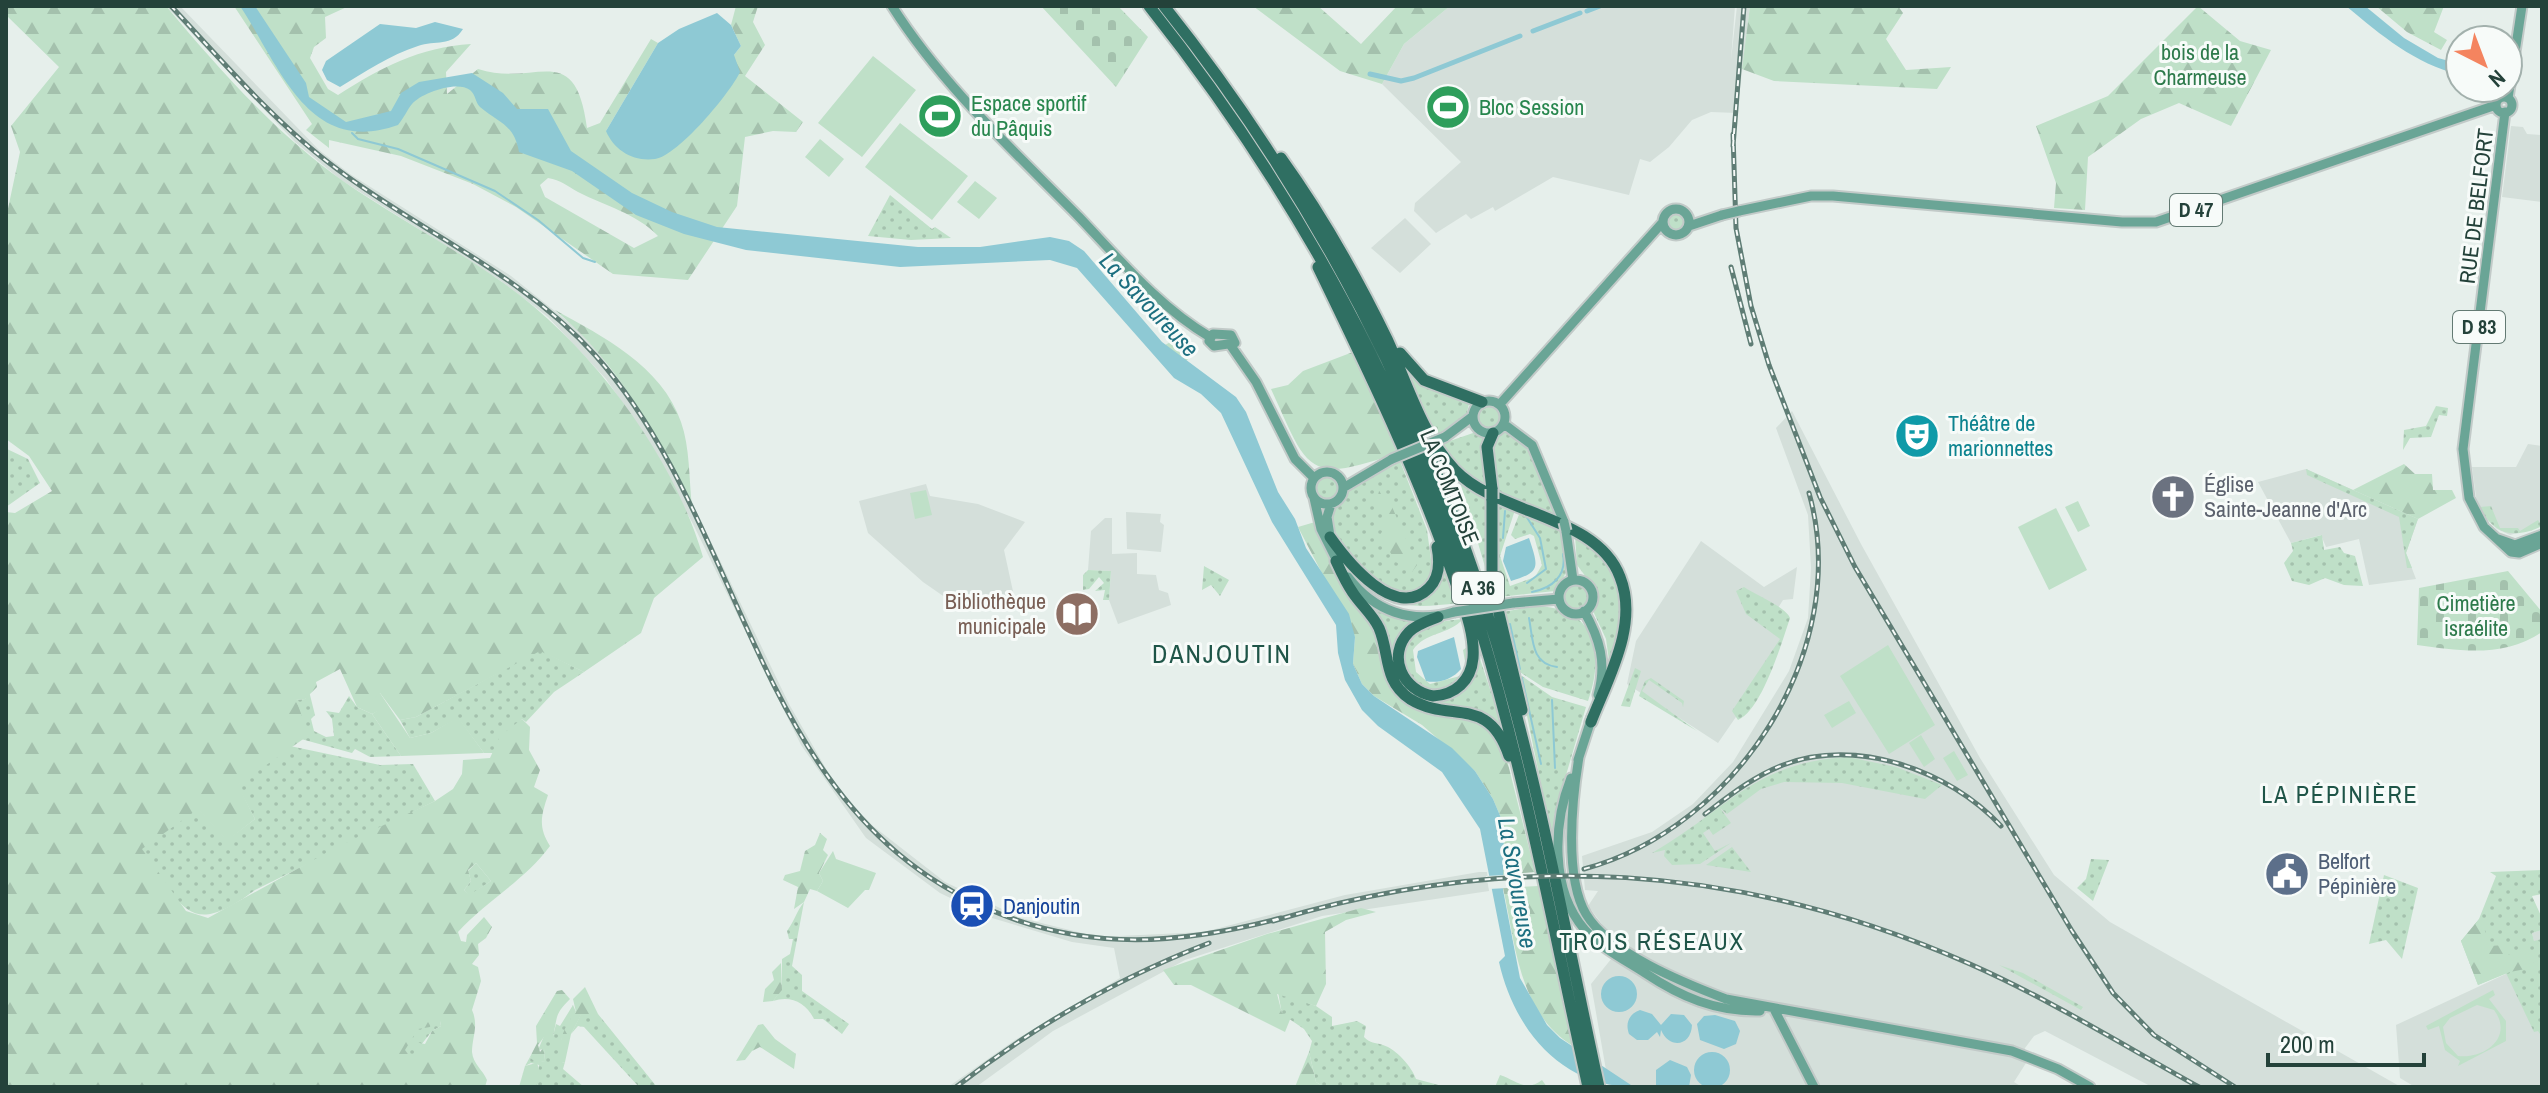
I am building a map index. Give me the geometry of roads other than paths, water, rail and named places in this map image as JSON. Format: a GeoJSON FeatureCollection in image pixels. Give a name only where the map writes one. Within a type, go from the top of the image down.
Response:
{"type":"FeatureCollection","features":[{"type":"Feature","properties":{"kind":"highway","name":"LA COMTOISE"},"geometry":{"type":"LineString","coordinates":[[1149,6],[1262,161],[1349,310],[1412,441],[1480,627],[1526,805],[1588,1087]]}},
{"type":"Feature","properties":{"kind":"highway","name":"LA COMTOISE"},"geometry":{"type":"LineString","coordinates":[[1164,6],[1218,79],[1323,241],[1407,404],[1450,507],[1490,625],[1540,817],[1599,1087]]}},
{"type":"Feature","properties":{"kind":"highway"},"geometry":{"type":"LineString","coordinates":[[1218,79],[1305,193],[1374,313],[1416,375],[1482,402]]}},
{"type":"Feature","properties":{"kind":"highway"},"geometry":{"type":"LineString","coordinates":[[1262,161],[1343,319],[1424,500],[1459,594],[1473,650],[1471,670],[1464,682],[1448,693],[1433,696],[1408,684],[1400,669],[1399,656],[1410,631],[1438,617]]}},
{"type":"Feature","properties":{"kind":"highway"},"geometry":{"type":"LineString","coordinates":[[1374,313],[1433,438],[1456,471],[1484,490],[1587,538],[1605,553],[1618,572],[1626,599],[1625,625],[1591,722]]}},
{"type":"Feature","properties":{"kind":"highway"},"geometry":{"type":"LineString","coordinates":[[1493,433],[1487,447],[1492,494],[1492,584],[1514,673],[1540,817]]}},
{"type":"Feature","properties":{"kind":"highway"},"geometry":{"type":"LineString","coordinates":[[1330,537],[1352,564],[1381,589],[1401,597],[1419,594],[1434,581],[1439,562],[1424,500]]}},
{"type":"Feature","properties":{"kind":"highway"},"geometry":{"type":"LineString","coordinates":[[1336,561],[1351,590],[1378,627],[1388,670],[1397,687],[1419,703],[1473,713],[1491,723],[1506,746],[1526,805]]}},
{"type":"Feature","properties":{"kind":"main road"},"geometry":{"type":"LineString","coordinates":[[892,6],[933,66],[1147,287],[1186,322],[1210,337],[1231,335],[1235,339],[1231,346],[1256,382],[1295,459],[1314,478]]}},
{"type":"Feature","properties":{"kind":"main road","name":"RUE DE BELFORT"},"geometry":{"type":"LineString","coordinates":[[2513,548],[2492,536],[2469,498],[2463,449],[2500,109],[2511,108],[2509,93],[2522,6]]}},
{"type":"Feature","properties":{"kind":"main road","name":"D 47"},"geometry":{"type":"LineString","coordinates":[[1689,226],[1708,218],[1811,196],[2139,223],[2177,217],[2500,109]]}},
{"type":"Feature","properties":{"kind":"main road"},"geometry":{"type":"LineString","coordinates":[[1500,404],[1663,222],[1671,209],[1682,209],[1688,215],[1689,226],[1683,233],[1670,233],[1638,250]]}},
{"type":"Feature","properties":{"kind":"main road","name":"D 47"},"geometry":{"type":"LineString","coordinates":[[1688,215],[1708,218]]}},
{"type":"Feature","properties":{"kind":"main road"},"geometry":{"type":"LineString","coordinates":[[1663,222],[1670,233]]}},
{"type":"Feature","properties":{"kind":"main road"},"geometry":{"type":"LineString","coordinates":[[1445,437],[1473,416],[1482,402],[1500,404],[1506,413],[1504,424],[1493,433],[1479,430],[1445,437],[1377,466],[1343,488],[1340,498],[1331,504],[1326,522],[1330,537],[1349,571],[1379,602],[1402,611],[1454,612]]}},
{"type":"Feature","properties":{"kind":"main road"},"geometry":{"type":"LineString","coordinates":[[1473,416],[1479,430]]}},
{"type":"Feature","properties":{"kind":"main road"},"geometry":{"type":"LineString","coordinates":[[1504,424],[1532,445],[1565,527],[1573,580]]}},
{"type":"Feature","properties":{"kind":"main road"},"geometry":{"type":"LineString","coordinates":[[1377,466],[1324,472],[1314,478],[1311,490],[1321,529],[1336,561],[1370,601],[1382,609],[1407,615],[1438,617],[1513,603],[1559,599]]}},
{"type":"Feature","properties":{"kind":"main road"},"geometry":{"type":"LineString","coordinates":[[1335,473],[1343,488]]}},
{"type":"Feature","properties":{"kind":"main road"},"geometry":{"type":"LineString","coordinates":[[1314,498],[1331,504]]}},
{"type":"Feature","properties":{"kind":"main road"},"geometry":{"type":"LineString","coordinates":[[2542,535],[2513,548],[2519,553],[2542,543]]}},
{"type":"Feature","properties":{"kind":"main road"},"geometry":{"type":"LineString","coordinates":[[1573,580],[1585,583],[1592,592],[1590,604],[1584,611],[1566,611],[1559,599],[1562,587],[1573,580]]}},
{"type":"Feature","properties":{"kind":"main road"},"geometry":{"type":"LineString","coordinates":[[1584,611],[1599,641],[1602,676],[1591,722],[1558,818],[1557,843],[1569,902],[1590,935],[1669,989],[1699,1002],[1743,1011],[1794,1013],[2025,1055],[2090,1087]]}},
{"type":"Feature","properties":{"kind":"main road"},"geometry":{"type":"LineString","coordinates":[[1579,757],[1573,823],[1579,900],[1600,931],[1628,951],[1687,984],[1726,999],[1775,1011],[1784,1023],[1788,1041],[1814,1087]]}},
{"type":"Feature","properties":{"kind":"main road"},"geometry":{"type":"LineString","coordinates":[[1568,785],[1566,813],[1573,823]]}},
{"type":"Feature","properties":{"kind":"main road"},"geometry":{"type":"LineString","coordinates":[[1784,1023],[1794,1013]]}},
{"type":"Feature","properties":{"kind":"water","name":"La Savoureuse"},"geometry":{"type":"Polygon","coordinates":[[[240,6],[255,6],[306,83],[309,97],[346,122],[391,111],[401,93],[419,82],[472,73],[503,93],[517,109],[548,109],[571,151],[632,193],[672,212],[717,227],[918,247],[980,247],[1050,237],[1069,241],[1084,251],[1162,342],[1236,397],[1246,412],[1278,492],[1295,519],[1306,548],[1349,614],[1355,637],[1353,664],[1362,684],[1374,696],[1452,748],[1475,771],[1493,799],[1504,825],[1503,890],[1520,978],[1547,1025],[1560,1038],[1634,1087],[1584,1077],[1545,1050],[1529,1031],[1506,987],[1499,962],[1505,956],[1480,829],[1442,772],[1378,726],[1362,710],[1345,680],[1338,653],[1336,625],[1272,522],[1221,413],[1201,394],[1174,378],[1077,268],[1050,260],[900,267],[746,250],[684,234],[636,215],[572,171],[519,152],[513,135],[505,125],[480,107],[472,92],[464,87],[448,87],[423,96],[412,104],[398,125],[367,132],[341,128],[319,117],[300,100],[240,6]]]}},
{"type":"Feature","properties":{"kind":"water"},"geometry":{"type":"Polygon","coordinates":[[[2346,6],[2365,6],[2404,38],[2444,60],[2444,70],[2413,56],[2346,6]]]}},
{"type":"Feature","properties":{"kind":"water"},"geometry":{"type":"Polygon","coordinates":[[[717,13],[731,25],[741,46],[734,55],[740,72],[735,81],[703,122],[665,155],[655,159],[639,159],[619,149],[606,131],[658,43],[679,29],[717,13]]]}},
{"type":"Feature","properties":{"kind":"water"},"geometry":{"type":"Polygon","coordinates":[[[435,22],[463,29],[448,41],[424,44],[398,54],[340,87],[327,80],[322,70],[326,61],[380,24],[416,28],[435,22]]]}},
{"type":"Feature","properties":{"kind":"water"},"geometry":{"type":"Polygon","coordinates":[[[1529,538],[1535,567],[1528,574],[1511,581],[1503,561],[1506,547],[1529,538]]]}},
{"type":"Feature","properties":{"kind":"water"},"geometry":{"type":"Polygon","coordinates":[[[1454,637],[1461,669],[1445,680],[1426,681],[1417,657],[1418,651],[1454,637]]]}},
{"type":"Feature","properties":{"kind":"water"},"geometry":{"type":"Polygon","coordinates":[[[1619,976],[1632,981],[1637,994],[1632,1007],[1619,1012],[1606,1007],[1601,994],[1606,981],[1619,976]]]}},
{"type":"Feature","properties":{"kind":"water"},"geometry":{"type":"Polygon","coordinates":[[[1640,1010],[1652,1014],[1661,1025],[1671,1014],[1684,1015],[1692,1025],[1688,1038],[1674,1043],[1661,1030],[1660,1037],[1657,1032],[1648,1040],[1637,1040],[1629,1034],[1628,1023],[1631,1016],[1640,1010]]]}},
{"type":"Feature","properties":{"kind":"water"},"geometry":{"type":"Polygon","coordinates":[[[1715,1015],[1735,1021],[1740,1031],[1736,1044],[1724,1049],[1700,1040],[1697,1024],[1704,1016],[1715,1015]]]}},
{"type":"Feature","properties":{"kind":"water"},"geometry":{"type":"Polygon","coordinates":[[[1712,1052],[1725,1057],[1730,1070],[1725,1083],[1712,1088],[1699,1083],[1694,1070],[1699,1057],[1712,1052]]]}},
{"type":"Feature","properties":{"kind":"water"},"geometry":{"type":"Polygon","coordinates":[[[1670,1060],[1687,1067],[1691,1075],[1689,1087],[1656,1087],[1656,1070],[1670,1060]]]}},
{"type":"Feature","properties":{"kind":"waterway"},"geometry":{"type":"LineString","coordinates":[[1587,11],[1600,6]]}},
{"type":"Feature","properties":{"kind":"waterway"},"geometry":{"type":"LineString","coordinates":[[1533,31],[1580,13]]}},
{"type":"Feature","properties":{"kind":"waterway"},"geometry":{"type":"LineString","coordinates":[[1370,74],[1401,81],[1414,78],[1520,36]]}},
{"type":"Feature","properties":{"kind":"waterway"},"geometry":{"type":"LineString","coordinates":[[352,133],[358,139],[398,149],[495,191],[538,220],[583,258],[595,262]]}},
{"type":"Feature","properties":{"kind":"waterway"},"geometry":{"type":"LineString","coordinates":[[1503,538],[1505,511]]}},
{"type":"Feature","properties":{"kind":"waterway"},"geometry":{"type":"LineString","coordinates":[[1526,516],[1540,538],[1546,569],[1527,583]]}},
{"type":"Feature","properties":{"kind":"waterway"},"geometry":{"type":"LineString","coordinates":[[1532,592],[1556,580],[1563,569],[1563,554]]}},
{"type":"Feature","properties":{"kind":"waterway"},"geometry":{"type":"LineString","coordinates":[[1529,618],[1538,656],[1548,665],[1557,667]]}},
{"type":"Feature","properties":{"kind":"waterway"},"geometry":{"type":"LineString","coordinates":[[1510,624],[1520,669]]}},
{"type":"Feature","properties":{"kind":"waterway"},"geometry":{"type":"LineString","coordinates":[[1522,678],[1541,764]]}},
{"type":"Feature","properties":{"kind":"waterway"},"geometry":{"type":"LineString","coordinates":[[1552,700],[1555,768]]}},
{"type":"Feature","properties":{"kind":"railway"},"geometry":{"type":"LineString","coordinates":[[171,6],[251,92],[314,151],[369,192],[504,277],[566,326],[595,355],[647,424],[689,501],[762,660],[802,737],[851,806],[913,865],[993,911],[1065,933],[1136,940],[1172,938],[1208,934],[1281,918]]}},
{"type":"Feature","properties":{"kind":"railway"},"geometry":{"type":"LineString","coordinates":[[1733,146],[1744,6]]}},
{"type":"Feature","properties":{"kind":"railway"},"geometry":{"type":"LineString","coordinates":[[1733,134],[1736,228],[1751,306],[1769,365],[1820,497],[1855,567],[2072,931],[2113,993],[2154,1035],[2235,1087]]}},
{"type":"Feature","properties":{"kind":"railway"},"geometry":{"type":"LineString","coordinates":[[1731,267],[1751,344]]}},
{"type":"Feature","properties":{"kind":"railway"},"geometry":{"type":"LineString","coordinates":[[1584,869],[1639,847],[1690,815],[1734,773],[1770,724],[1797,670],[1814,612],[1818,552],[1809,493]]}},
{"type":"Feature","properties":{"kind":"railway"},"geometry":{"type":"LineString","coordinates":[[1705,814],[1742,787],[1783,765],[1811,757],[1841,755],[1870,757],[1928,775],[1980,806],[2001,826]]}},
{"type":"Feature","properties":{"kind":"railway"},"geometry":{"type":"LineString","coordinates":[[1273,921],[1362,898],[1451,883],[1539,876],[1626,878],[1712,887],[1798,905],[1884,930],[1970,964],[2057,1007],[2199,1087]]}},
{"type":"Feature","properties":{"kind":"railway"},"geometry":{"type":"LineString","coordinates":[[956,1087],[1015,1044],[1077,1006],[1142,972],[1209,943]]}},
{"type":"Feature","properties":{"kind":"place","name":"Bloc Session"},"geometry":{"type":"Point","coordinates":[1448,107]}},
{"type":"Feature","properties":{"kind":"place","name":"Espace sportif du Pâquis"},"geometry":{"type":"Point","coordinates":[940,116]}},
{"type":"Feature","properties":{"kind":"place","name":"Théâtre de marionnettes"},"geometry":{"type":"Point","coordinates":[1917,436]}},
{"type":"Feature","properties":{"kind":"place","name":"Église Sainte-Jeanne d'Arc"},"geometry":{"type":"Point","coordinates":[2173,497]}},
{"type":"Feature","properties":{"kind":"place","name":"Bibliothèque municipale"},"geometry":{"type":"Point","coordinates":[1077,614]}},
{"type":"Feature","properties":{"kind":"place","name":"Belfort Pépinière"},"geometry":{"type":"Point","coordinates":[2287,874]}},
{"type":"Feature","properties":{"kind":"place","name":"Danjoutin"},"geometry":{"type":"Point","coordinates":[972,906]}},
{"type":"Feature","properties":{"kind":"district","name":"DANJOUTIN"},"geometry":{"type":"Point","coordinates":[1222,654]}},
{"type":"Feature","properties":{"kind":"district","name":"LA PÉPINIÈRE"},"geometry":{"type":"Point","coordinates":[2340,795]}},
{"type":"Feature","properties":{"kind":"district","name":"TROIS RÉSEAUX"},"geometry":{"type":"Point","coordinates":[1652,942]}},
{"type":"Feature","properties":{"kind":"park label","name":"bois de la Charmeuse"},"geometry":{"type":"Point","coordinates":[2200,64]}},
{"type":"Feature","properties":{"kind":"park label","name":"Cimetière israélite"},"geometry":{"type":"Point","coordinates":[2476,616]}}]}
